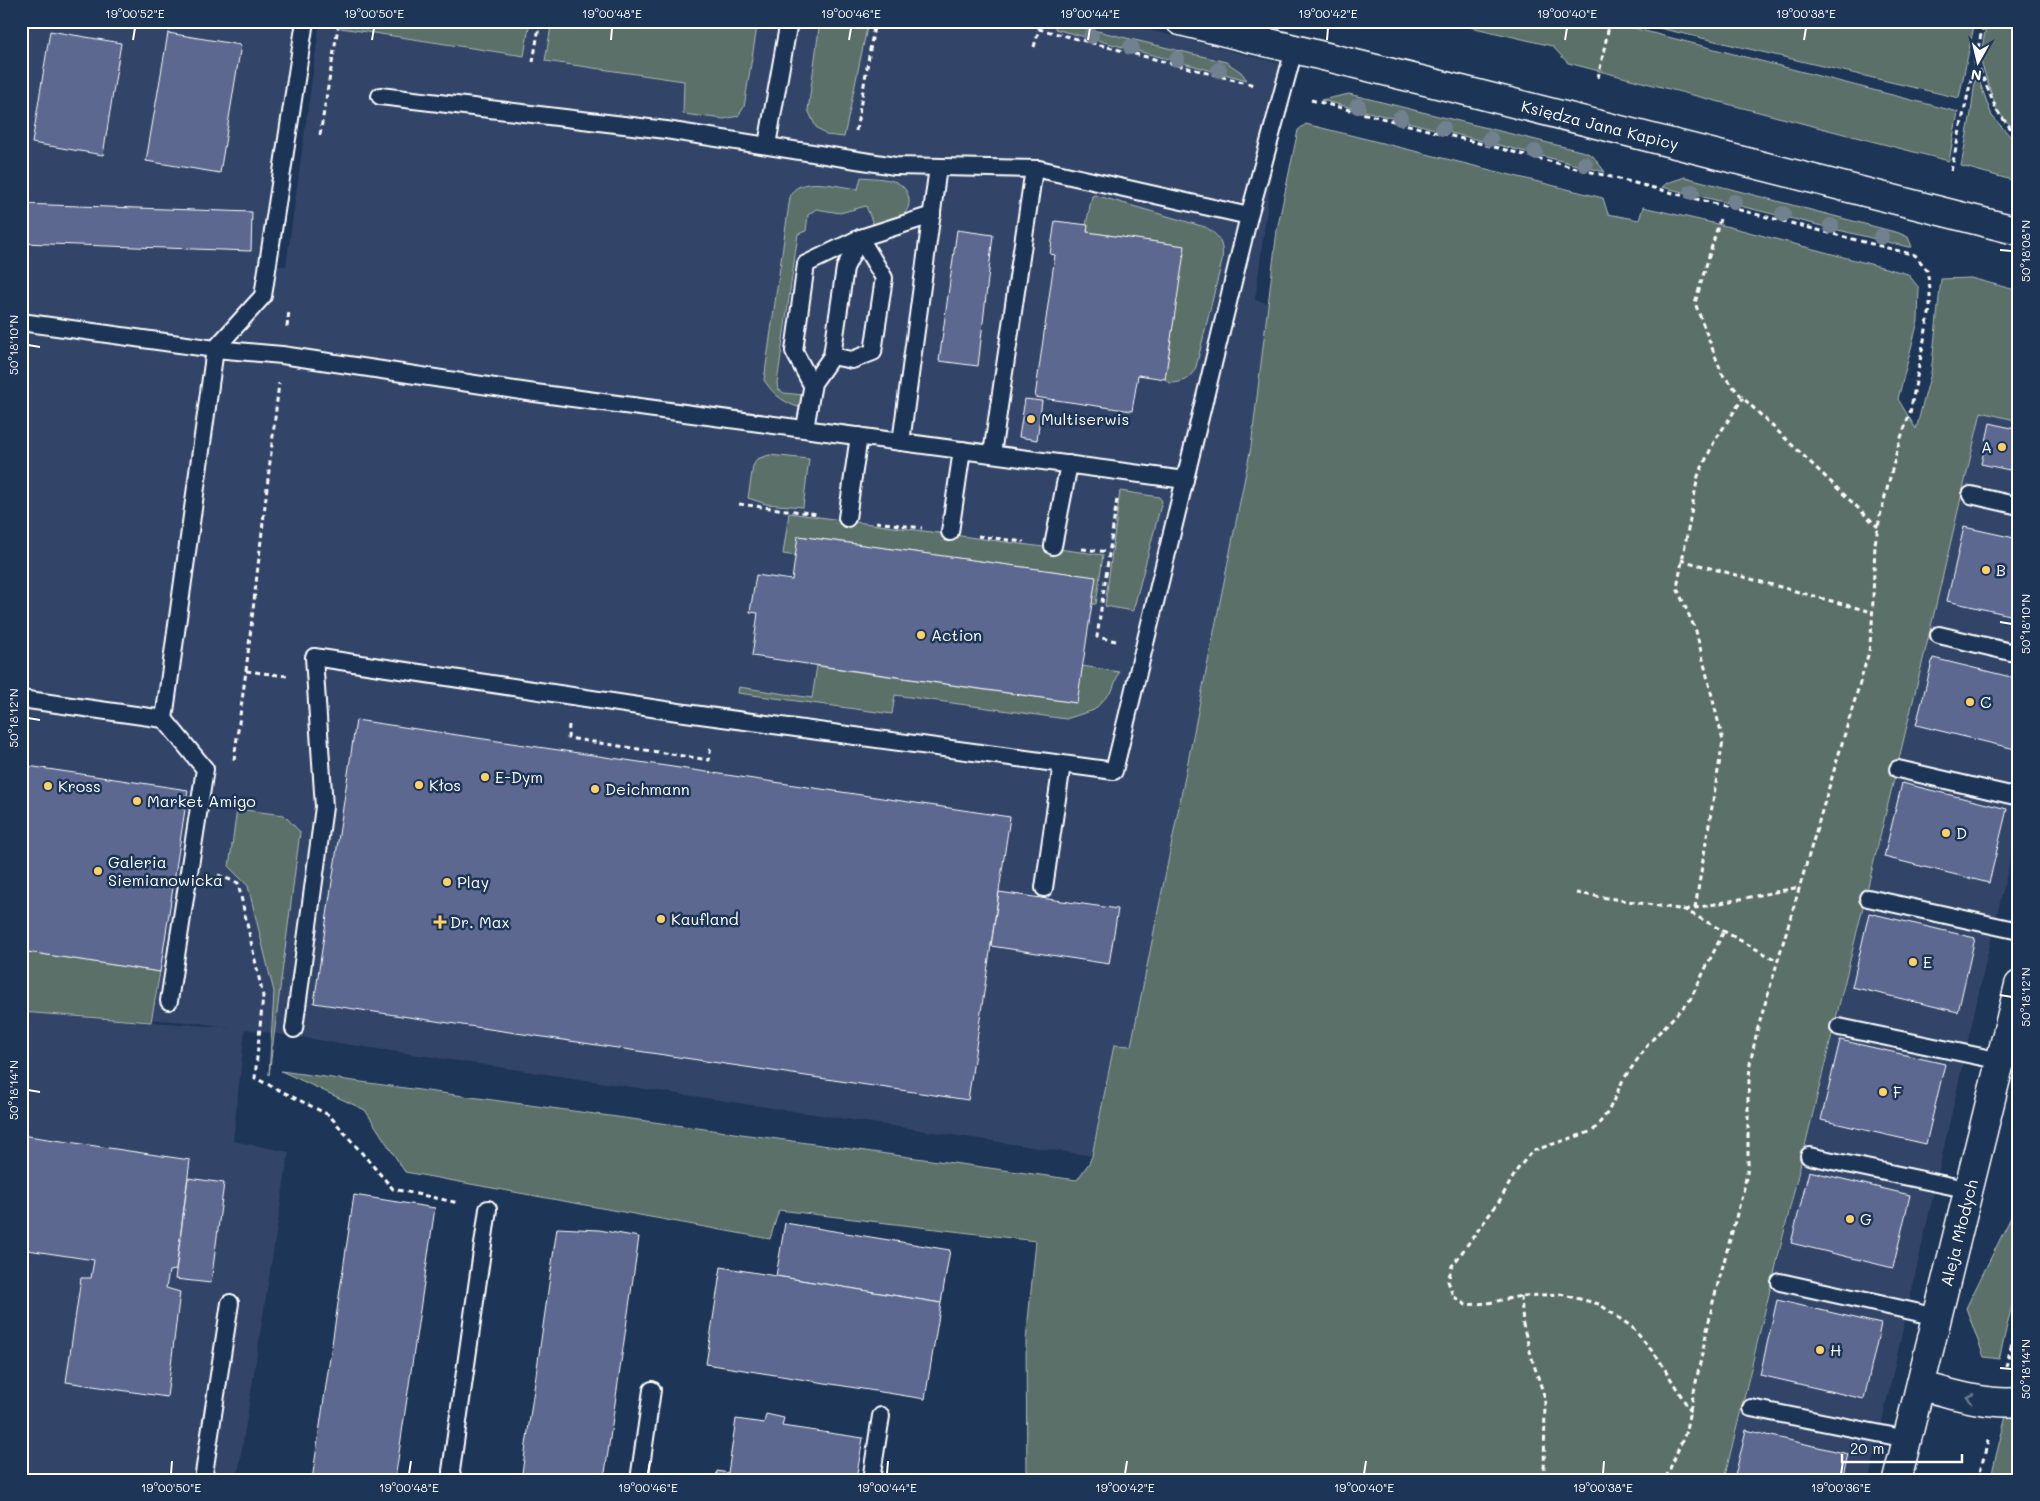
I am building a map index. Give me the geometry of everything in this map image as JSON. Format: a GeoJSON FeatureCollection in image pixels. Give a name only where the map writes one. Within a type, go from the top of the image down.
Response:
{"type":"FeatureCollection","features":[{"type":"Feature","properties":{"kind":"street","name":"Księdza Jana Kapicy"},"geometry":{"type":"LineString","coordinates":[[1180,21],[1480,94],[2019,231]]}},
{"type":"Feature","properties":{"kind":"street","name":"Aleja Młodych"},"geometry":{"type":"LineString","coordinates":[[1897,1480],[1922,1386],[2019,985]]}},
{"type":"Feature","properties":{"kind":"street"},"geometry":{"type":"LineString","coordinates":[[1922,1386],[1966,1397],[1998,1402],[2019,1402]]}},
{"type":"Feature","properties":{"kind":"lane"},"geometry":{"type":"LineString","coordinates":[[164,719],[215,349],[263,296],[305,21]]}},
{"type":"Feature","properties":{"kind":"lane"},"geometry":{"type":"LineString","coordinates":[[767,145],[789,21]]}},
{"type":"Feature","properties":{"kind":"lane"},"geometry":{"type":"LineString","coordinates":[[294,1029],[324,807],[314,656],[695,714],[1114,771],[1250,216],[1294,50]]}},
{"type":"Feature","properties":{"kind":"lane"},"geometry":{"type":"LineString","coordinates":[[380,96],[666,130],[895,166],[1034,169],[1250,216]]}},
{"type":"Feature","properties":{"kind":"lane"},"geometry":{"type":"LineString","coordinates":[[901,442],[938,167]]}},
{"type":"Feature","properties":{"kind":"lane"},"geometry":{"type":"LineString","coordinates":[[992,454],[1034,169]]}},
{"type":"Feature","properties":{"kind":"lane"},"geometry":{"type":"LineString","coordinates":[[812,385],[794,351],[806,264],[860,238],[932,216]]}},
{"type":"Feature","properties":{"kind":"lane"},"geometry":{"type":"LineString","coordinates":[[805,428],[812,385],[832,356],[845,268],[860,238]]}},
{"type":"Feature","properties":{"kind":"lane"},"geometry":{"type":"LineString","coordinates":[[832,356],[852,360],[873,352],[884,278],[860,238]]}},
{"type":"Feature","properties":{"kind":"lane"},"geometry":{"type":"LineString","coordinates":[[21,322],[1185,480]]}},
{"type":"Feature","properties":{"kind":"lane"},"geometry":{"type":"LineString","coordinates":[[847,518],[859,436]]}},
{"type":"Feature","properties":{"kind":"lane"},"geometry":{"type":"LineString","coordinates":[[950,532],[962,450]]}},
{"type":"Feature","properties":{"kind":"lane"},"geometry":{"type":"LineString","coordinates":[[1053,546],[1069,464]]}},
{"type":"Feature","properties":{"kind":"lane"},"geometry":{"type":"LineString","coordinates":[[1971,495],[2019,506]]}},
{"type":"Feature","properties":{"kind":"lane"},"geometry":{"type":"LineString","coordinates":[[1939,635],[2019,654]]}},
{"type":"Feature","properties":{"kind":"lane"},"geometry":{"type":"LineString","coordinates":[[21,699],[164,719],[205,769],[168,1001]]}},
{"type":"Feature","properties":{"kind":"lane"},"geometry":{"type":"LineString","coordinates":[[1044,888],[1062,764]]}},
{"type":"Feature","properties":{"kind":"lane"},"geometry":{"type":"LineString","coordinates":[[1898,769],[2019,797]]}},
{"type":"Feature","properties":{"kind":"lane"},"geometry":{"type":"LineString","coordinates":[[1868,898],[2019,932]]}},
{"type":"Feature","properties":{"kind":"lane"},"geometry":{"type":"LineString","coordinates":[[1839,1027],[2001,1061]]}},
{"type":"Feature","properties":{"kind":"lane"},"geometry":{"type":"LineString","coordinates":[[1809,1156],[1970,1190]]}},
{"type":"Feature","properties":{"kind":"lane"},"geometry":{"type":"LineString","coordinates":[[453,1480],[451,1471],[488,1209]]}},
{"type":"Feature","properties":{"kind":"lane"},"geometry":{"type":"LineString","coordinates":[[1780,1282],[1938,1317]]}},
{"type":"Feature","properties":{"kind":"lane"},"geometry":{"type":"LineString","coordinates":[[203,1480],[230,1303]]}},
{"type":"Feature","properties":{"kind":"lane"},"geometry":{"type":"LineString","coordinates":[[639,1480],[652,1390]]}},
{"type":"Feature","properties":{"kind":"lane"},"geometry":{"type":"LineString","coordinates":[[1751,1408],[1907,1439]]}},
{"type":"Feature","properties":{"kind":"lane"},"geometry":{"type":"LineString","coordinates":[[871,1480],[881,1416]]}},
{"type":"Feature","properties":{"kind":"path"},"geometry":{"type":"LineString","coordinates":[[338,21],[338,33]]}},
{"type":"Feature","properties":{"kind":"path"},"geometry":{"type":"LineString","coordinates":[[533,62],[540,21]]}},
{"type":"Feature","properties":{"kind":"path"},"geometry":{"type":"LineString","coordinates":[[850,159],[875,21]]}},
{"type":"Feature","properties":{"kind":"path"},"geometry":{"type":"LineString","coordinates":[[1598,78],[1610,21]]}},
{"type":"Feature","properties":{"kind":"path"},"geometry":{"type":"LineString","coordinates":[[1951,171],[1984,21]]}},
{"type":"Feature","properties":{"kind":"path"},"geometry":{"type":"LineString","coordinates":[[1034,47],[1039,29],[1916,255],[1927,270],[1930,289],[1930,310],[1910,413],[1889,480],[1878,528],[1873,572],[1869,652],[1757,1031],[1750,1064],[1748,1168],[1744,1188],[1713,1302],[1691,1412],[1685,1434],[1665,1480]]}},
{"type":"Feature","properties":{"kind":"path"},"geometry":{"type":"LineString","coordinates":[[1976,60],[1997,111],[2019,139]]}},
{"type":"Feature","properties":{"kind":"path"},"geometry":{"type":"LineString","coordinates":[[1720,219],[1695,303],[1722,374],[1743,398],[1878,528]]}},
{"type":"Feature","properties":{"kind":"path"},"geometry":{"type":"LineString","coordinates":[[1695,908],[1723,741],[1696,631],[1676,588],[1698,476],[1714,442],[1743,398]]}},
{"type":"Feature","properties":{"kind":"path"},"geometry":{"type":"LineString","coordinates":[[1121,471],[1097,637],[1144,648]]}},
{"type":"Feature","properties":{"kind":"path"},"geometry":{"type":"LineString","coordinates":[[1681,560],[1872,612]]}},
{"type":"Feature","properties":{"kind":"path"},"geometry":{"type":"LineString","coordinates":[[233,768],[246,670],[293,676]]}},
{"type":"Feature","properties":{"kind":"path"},"geometry":{"type":"LineString","coordinates":[[218,875],[238,883],[263,996],[255,1078],[329,1116],[393,1189],[488,1209]]}},
{"type":"Feature","properties":{"kind":"path"},"geometry":{"type":"LineString","coordinates":[[1576,893],[1685,910],[1800,887]]}},
{"type":"Feature","properties":{"kind":"path"},"geometry":{"type":"LineString","coordinates":[[1685,910],[1778,962]]}},
{"type":"Feature","properties":{"kind":"path"},"geometry":{"type":"LineString","coordinates":[[1691,1412],[1658,1358],[1639,1335],[1599,1304],[1560,1294],[1521,1296],[1488,1303],[1466,1305],[1453,1296],[1448,1282],[1452,1266],[1500,1200],[1517,1170],[1532,1151],[1593,1131],[1608,1112],[1623,1080],[1649,1043],[1690,1000],[1724,933]]}},
{"type":"Feature","properties":{"kind":"path"},"geometry":{"type":"LineString","coordinates":[[1521,1296],[1523,1325],[1545,1398],[1544,1480]]}},
{"type":"Feature","properties":{"kind":"shaded area"},"geometry":{"type":"Polygon","coordinates":[[[21,21],[297,21],[265,266],[286,266],[320,21],[1115,21],[1286,65],[1255,300],[1571,380],[1466,1067],[1114,1045],[1092,1156],[245,1029],[233,1141],[289,1152],[237,1480],[21,1480],[21,1012],[234,1028],[199,1023],[21,1010],[21,21]]]}},
{"type":"Feature","properties":{"kind":"shaded area"},"geometry":{"type":"Polygon","coordinates":[[[1981,412],[2019,421],[2019,823],[1869,1480],[1725,1480],[1869,886],[1981,412]]]}},
{"type":"Feature","properties":{"kind":"green space"},"geometry":{"type":"Polygon","coordinates":[[[342,21],[530,21],[524,56],[341,28],[342,21]]]}},
{"type":"Feature","properties":{"kind":"green space"},"geometry":{"type":"Polygon","coordinates":[[[552,21],[758,21],[744,107],[738,116],[724,119],[683,114],[684,81],[545,61],[552,21]]]}},
{"type":"Feature","properties":{"kind":"green space"},"geometry":{"type":"Polygon","coordinates":[[[820,21],[868,23],[844,137],[826,135],[816,127],[808,110],[820,21]]]}},
{"type":"Feature","properties":{"kind":"green space"},"geometry":{"type":"Polygon","coordinates":[[[1056,21],[1226,62],[1241,72],[1247,80],[1055,29],[1056,21]]]}},
{"type":"Feature","properties":{"kind":"green space"},"geometry":{"type":"Polygon","coordinates":[[[1445,21],[1606,21],[1958,112],[1949,161],[1568,63],[1552,46],[1445,21]]]}},
{"type":"Feature","properties":{"kind":"green space"},"geometry":{"type":"Polygon","coordinates":[[[1629,21],[1975,21],[1959,98],[1629,21]]]}},
{"type":"Feature","properties":{"kind":"green space"},"geometry":{"type":"Polygon","coordinates":[[[1987,21],[2019,21],[2019,105],[2013,128],[1997,111],[1980,59],[1987,21]]]}},
{"type":"Feature","properties":{"kind":"green space"},"geometry":{"type":"Polygon","coordinates":[[[1976,72],[1992,116],[2019,146],[2019,182],[1961,166],[1971,113],[1976,72]]]}},
{"type":"Feature","properties":{"kind":"green space"},"geometry":{"type":"Polygon","coordinates":[[[1349,94],[1585,152],[1593,156],[1605,172],[1321,100],[1349,94]]]}},
{"type":"Feature","properties":{"kind":"green space"},"geometry":{"type":"Polygon","coordinates":[[[1306,124],[1603,198],[1608,214],[1639,220],[1643,207],[1730,227],[1908,274],[1919,288],[1918,321],[1898,399],[1916,429],[1931,373],[1941,279],[1971,278],[2019,291],[2019,421],[1981,412],[1929,635],[1724,1480],[1027,1480],[1026,1340],[1036,1241],[779,1210],[770,1239],[405,1172],[365,1110],[281,1071],[1077,1180],[1092,1156],[1114,1045],[1131,1046],[1251,447],[1277,230],[1298,130],[1306,124]]]}},
{"type":"Feature","properties":{"kind":"green space"},"geometry":{"type":"Polygon","coordinates":[[[861,177],[883,179],[901,185],[909,198],[908,209],[900,217],[873,224],[866,206],[840,213],[816,209],[808,215],[806,231],[798,234],[777,383],[778,389],[784,393],[803,395],[805,409],[792,405],[782,399],[772,391],[764,380],[790,197],[794,190],[810,184],[858,189],[861,177]]]}},
{"type":"Feature","properties":{"kind":"green space"},"geometry":{"type":"Polygon","coordinates":[[[1685,177],[1899,233],[1908,237],[1912,247],[1662,187],[1667,183],[1685,177]]]}},
{"type":"Feature","properties":{"kind":"green space"},"geometry":{"type":"Polygon","coordinates":[[[1095,195],[1205,227],[1214,233],[1220,241],[1222,261],[1196,367],[1189,377],[1182,381],[1170,383],[1165,379],[1184,246],[1087,232],[1086,225],[1092,196],[1095,195]]]}},
{"type":"Feature","properties":{"kind":"green space"},"geometry":{"type":"Polygon","coordinates":[[[769,455],[809,459],[803,507],[766,504],[748,498],[753,466],[757,459],[769,455]]]}},
{"type":"Feature","properties":{"kind":"green space"},"geometry":{"type":"Polygon","coordinates":[[[1120,491],[1159,497],[1162,501],[1133,611],[1105,606],[1120,491]]]}},
{"type":"Feature","properties":{"kind":"green space"},"geometry":{"type":"Polygon","coordinates":[[[789,513],[1103,555],[1096,604],[1092,604],[1095,577],[799,536],[796,556],[783,554],[789,513]]]}},
{"type":"Feature","properties":{"kind":"green space"},"geometry":{"type":"Polygon","coordinates":[[[817,666],[1076,703],[1082,666],[1119,672],[1112,691],[1094,710],[1066,719],[895,695],[892,714],[738,693],[739,687],[812,698],[817,666]]]}},
{"type":"Feature","properties":{"kind":"green space"},"geometry":{"type":"Polygon","coordinates":[[[237,809],[284,815],[300,832],[269,1075],[274,992],[248,886],[229,867],[237,809]]]}},
{"type":"Feature","properties":{"kind":"green space"},"geometry":{"type":"Polygon","coordinates":[[[21,951],[160,972],[151,1022],[21,1012],[21,951]]]}},
{"type":"Feature","properties":{"kind":"green space"},"geometry":{"type":"Polygon","coordinates":[[[2019,1201],[2019,1276],[1999,1359],[1984,1357],[1966,1308],[2019,1201]]]}},
{"type":"Feature","properties":{"kind":"green space"},"geometry":{"type":"Polygon","coordinates":[[[2006,1416],[2019,1418],[2019,1480],[1990,1480],[2006,1416]]]}},
{"type":"Feature","properties":{"kind":"building"},"geometry":{"type":"Polygon","coordinates":[[[50,31],[121,43],[103,155],[32,143],[50,31]]]}},
{"type":"Feature","properties":{"kind":"building"},"geometry":{"type":"Polygon","coordinates":[[[168,33],[241,45],[220,173],[146,161],[168,33]]]}},
{"type":"Feature","properties":{"kind":"building"},"geometry":{"type":"Polygon","coordinates":[[[21,204],[252,212],[251,251],[21,243],[21,204]]]}},
{"type":"Feature","properties":{"kind":"building"},"geometry":{"type":"Polygon","coordinates":[[[1055,221],[1088,225],[1087,232],[1185,246],[1165,379],[1138,375],[1132,411],[1035,397],[1055,255],[1050,254],[1055,221]]]}},
{"type":"Feature","properties":{"kind":"building"},"geometry":{"type":"Polygon","coordinates":[[[957,230],[993,235],[978,366],[939,361],[957,230]]]}},
{"type":"Feature","properties":{"kind":"building","name":"Multiserwis"},"geometry":{"type":"Polygon","coordinates":[[[1025,399],[1042,401],[1037,440],[1019,437],[1025,399]]]}},
{"type":"Feature","properties":{"kind":"building","name":"A"},"geometry":{"type":"Polygon","coordinates":[[[1990,423],[2019,430],[2019,472],[1981,464],[1990,423]]]}},
{"type":"Feature","properties":{"kind":"building","name":"B"},"geometry":{"type":"Polygon","coordinates":[[[1964,527],[2019,539],[2019,617],[1947,601],[1964,527]]]}},
{"type":"Feature","properties":{"kind":"building","name":"Action"},"geometry":{"type":"Polygon","coordinates":[[[798,536],[1096,577],[1077,703],[752,656],[758,613],[750,612],[756,575],[792,580],[798,536]]]}},
{"type":"Feature","properties":{"kind":"building","name":"C"},"geometry":{"type":"Polygon","coordinates":[[[1933,658],[2019,679],[2019,750],[1916,725],[1933,658]]]}},
{"type":"Feature","properties":{"kind":"building","name":"Kaufland"},"geometry":{"type":"Polygon","coordinates":[[[356,720],[1010,817],[968,1100],[314,1003],[356,720]]]}},
{"type":"Feature","properties":{"kind":"building","name":"Galeria Siemianowicka"},"geometry":{"type":"Polygon","coordinates":[[[21,765],[188,790],[160,972],[21,951],[21,765]]]}},
{"type":"Feature","properties":{"kind":"building","name":"D"},"geometry":{"type":"Polygon","coordinates":[[[1902,783],[2007,809],[1989,883],[1884,857],[1902,783]]]}},
{"type":"Feature","properties":{"kind":"building"},"geometry":{"type":"Polygon","coordinates":[[[999,892],[1118,909],[1109,964],[991,946],[999,892]]]}},
{"type":"Feature","properties":{"kind":"building","name":"E"},"geometry":{"type":"Polygon","coordinates":[[[1869,913],[1975,938],[1958,1012],[1852,987],[1869,913]]]}},
{"type":"Feature","properties":{"kind":"building","name":"F"},"geometry":{"type":"Polygon","coordinates":[[[1840,1040],[1945,1064],[1926,1144],[1821,1120],[1840,1040]]]}},
{"type":"Feature","properties":{"kind":"building"},"geometry":{"type":"Polygon","coordinates":[[[21,1135],[190,1160],[176,1270],[169,1271],[166,1288],[180,1292],[167,1397],[66,1382],[81,1278],[91,1278],[94,1260],[21,1249],[21,1135]]]}},
{"type":"Feature","properties":{"kind":"building","name":"G"},"geometry":{"type":"Polygon","coordinates":[[[1809,1171],[1910,1195],[1893,1268],[1791,1243],[1809,1171]]]}},
{"type":"Feature","properties":{"kind":"building"},"geometry":{"type":"Polygon","coordinates":[[[188,1178],[224,1183],[211,1283],[175,1279],[188,1178]]]}},
{"type":"Feature","properties":{"kind":"building"},"geometry":{"type":"Polygon","coordinates":[[[354,1195],[435,1208],[395,1480],[312,1480],[354,1195]]]}},
{"type":"Feature","properties":{"kind":"building"},"geometry":{"type":"Polygon","coordinates":[[[785,1223],[950,1250],[941,1303],[776,1276],[785,1223]]]}},
{"type":"Feature","properties":{"kind":"building"},"geometry":{"type":"Polygon","coordinates":[[[557,1228],[599,1230],[639,1237],[604,1480],[521,1480],[557,1228]]]}},
{"type":"Feature","properties":{"kind":"building"},"geometry":{"type":"Polygon","coordinates":[[[721,1267],[941,1303],[925,1399],[706,1364],[721,1267]]]}},
{"type":"Feature","properties":{"kind":"building","name":"H"},"geometry":{"type":"Polygon","coordinates":[[[1777,1300],[1881,1324],[1864,1399],[1760,1375],[1777,1300]]]}},
{"type":"Feature","properties":{"kind":"building"},"geometry":{"type":"Polygon","coordinates":[[[766,1414],[784,1418],[782,1426],[863,1438],[856,1480],[716,1480],[717,1471],[728,1473],[736,1419],[764,1423],[766,1414]]]}},
{"type":"Feature","properties":{"kind":"building"},"geometry":{"type":"Polygon","coordinates":[[[1746,1430],[1848,1454],[1842,1480],[1734,1480],[1746,1430]]]}},
{"type":"Feature","properties":{"kind":"place","name":"Multiserwis"},"geometry":{"type":"Point","coordinates":[1031,419]}},
{"type":"Feature","properties":{"kind":"place","name":"A"},"geometry":{"type":"Point","coordinates":[2002,447]}},
{"type":"Feature","properties":{"kind":"place","name":"B"},"geometry":{"type":"Point","coordinates":[1986,570]}},
{"type":"Feature","properties":{"kind":"place","name":"Action"},"geometry":{"type":"Point","coordinates":[921,635]}},
{"type":"Feature","properties":{"kind":"place","name":"C"},"geometry":{"type":"Point","coordinates":[1970,702]}},
{"type":"Feature","properties":{"kind":"place","name":"E-Dym"},"geometry":{"type":"Point","coordinates":[485,777]}},
{"type":"Feature","properties":{"kind":"place","name":"Kłos"},"geometry":{"type":"Point","coordinates":[419,785]}},
{"type":"Feature","properties":{"kind":"place","name":"Kross"},"geometry":{"type":"Point","coordinates":[48,786]}},
{"type":"Feature","properties":{"kind":"place","name":"Deichmann"},"geometry":{"type":"Point","coordinates":[595,789]}},
{"type":"Feature","properties":{"kind":"place","name":"Market Amigo"},"geometry":{"type":"Point","coordinates":[137,801]}},
{"type":"Feature","properties":{"kind":"place","name":"D"},"geometry":{"type":"Point","coordinates":[1946,833]}},
{"type":"Feature","properties":{"kind":"place","name":"Galeria Siemianowicka"},"geometry":{"type":"Point","coordinates":[98,871]}},
{"type":"Feature","properties":{"kind":"place","name":"Play"},"geometry":{"type":"Point","coordinates":[447,882]}},
{"type":"Feature","properties":{"kind":"place","name":"Kaufland"},"geometry":{"type":"Point","coordinates":[661,919]}},
{"type":"Feature","properties":{"kind":"place","name":"Dr. Max"},"geometry":{"type":"Point","coordinates":[440,922]}},
{"type":"Feature","properties":{"kind":"place","name":"E"},"geometry":{"type":"Point","coordinates":[1913,962]}},
{"type":"Feature","properties":{"kind":"place","name":"F"},"geometry":{"type":"Point","coordinates":[1883,1092]}},
{"type":"Feature","properties":{"kind":"place","name":"G"},"geometry":{"type":"Point","coordinates":[1850,1219]}},
{"type":"Feature","properties":{"kind":"place","name":"H"},"geometry":{"type":"Point","coordinates":[1820,1350]}}]}
